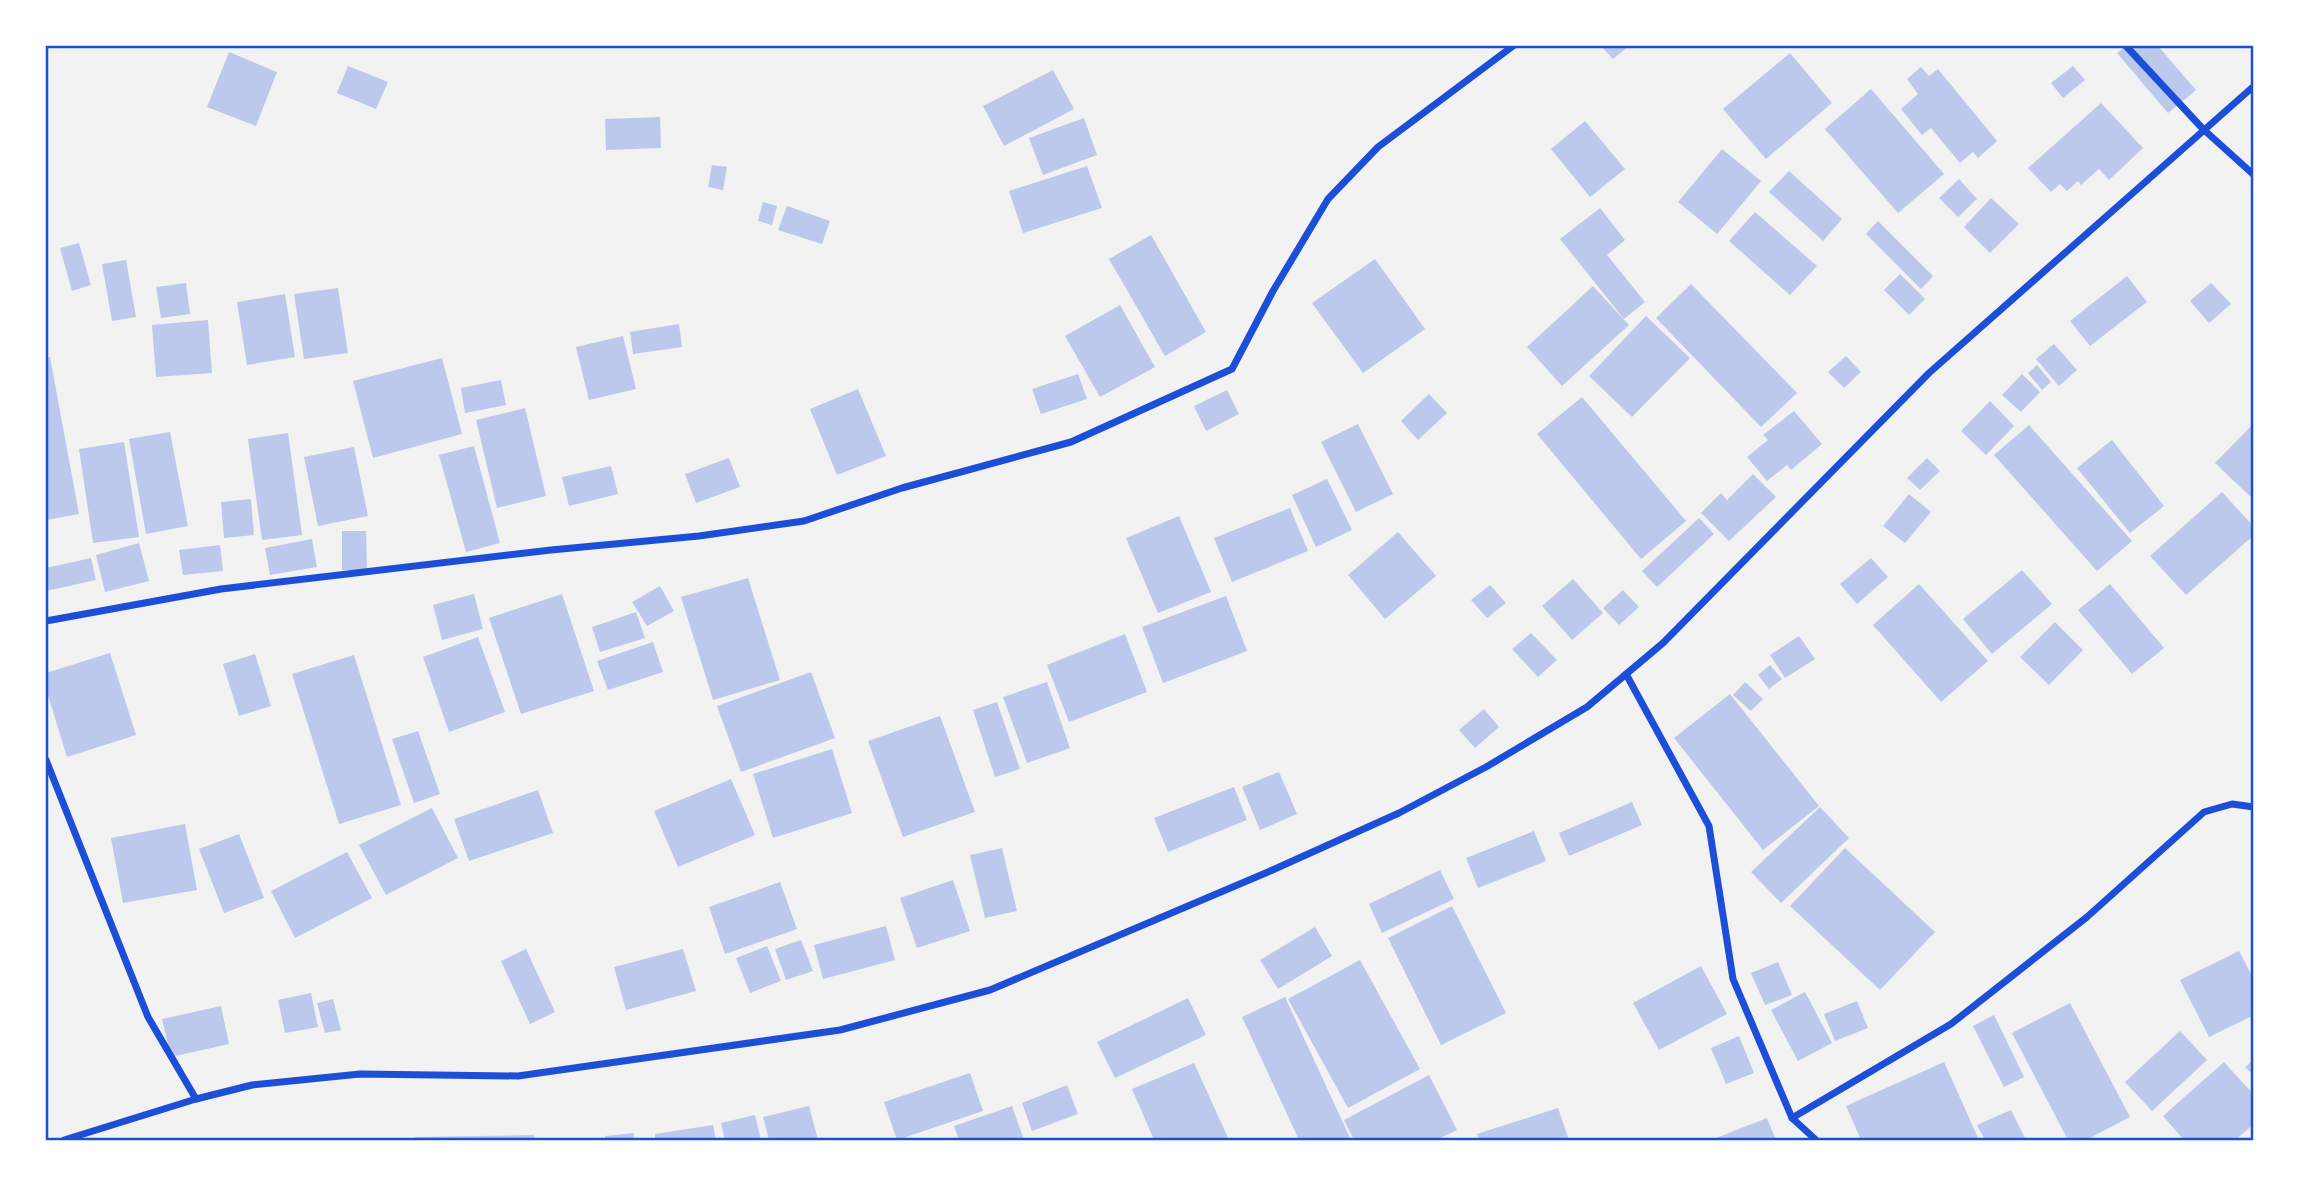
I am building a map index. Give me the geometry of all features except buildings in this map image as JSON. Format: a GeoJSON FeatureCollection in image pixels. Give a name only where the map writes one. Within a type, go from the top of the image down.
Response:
{"type":"FeatureCollection","features":[{"type":"Feature","properties":{"kind":"street"},"geometry":{"type":"LineString","coordinates":[[46,621],[221,589],[699,536],[804,521],[902,488],[1071,443],[1232,369],[1273,291],[1328,199],[1378,147],[1513,46]]}},
{"type":"Feature","properties":{"kind":"street"},"geometry":{"type":"LineString","coordinates":[[2126,46],[2203,129],[2253,175]]}},
{"type":"Feature","properties":{"kind":"street"},"geometry":{"type":"LineString","coordinates":[[64,1140],[196,1099],[252,1085],[360,1074],[518,1076],[840,1030],[990,990],[1268,872],[1399,813],[1486,767],[1587,707],[1663,643],[1928,373],[2253,86]]}},
{"type":"Feature","properties":{"kind":"street"},"geometry":{"type":"LineString","coordinates":[[1626,674],[1709,826],[1733,979],[1792,1118],[1816,1140]]}},
{"type":"Feature","properties":{"kind":"street"},"geometry":{"type":"LineString","coordinates":[[46,760],[148,1017],[196,1099]]}},
{"type":"Feature","properties":{"kind":"street"},"geometry":{"type":"LineString","coordinates":[[1792,1118],[1951,1024],[2087,917],[2204,812],[2232,804],[2253,807]]}}]}
